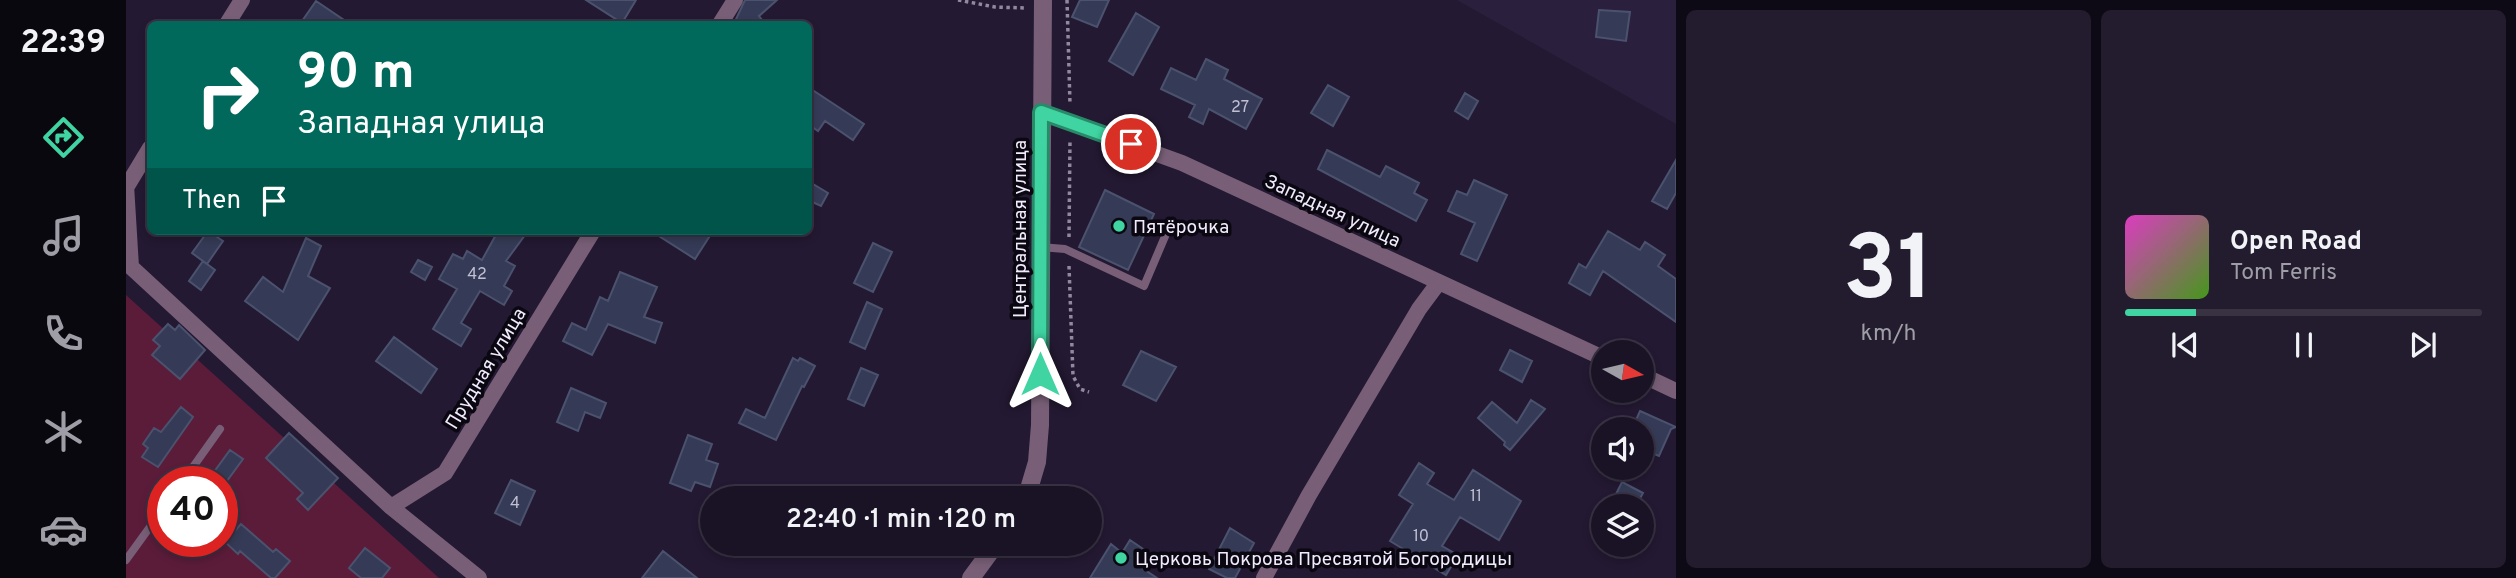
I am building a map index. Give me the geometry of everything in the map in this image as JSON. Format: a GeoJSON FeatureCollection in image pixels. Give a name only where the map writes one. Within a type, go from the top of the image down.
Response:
{"type":"FeatureCollection","features":[{"type":"Feature","properties":{"kind":"street"},"geometry":{"type":"LineString","coordinates":[[229,21],[242,0]]}},
{"type":"Feature","properties":{"kind":"street"},"geometry":{"type":"LineString","coordinates":[[722,21],[735,0]]}},
{"type":"Feature","properties":{"kind":"street","name":"Центральная улица"},"geometry":{"type":"LineString","coordinates":[[1030,486],[1037,462],[1040,425],[1043,0]]}},
{"type":"Feature","properties":{"kind":"street","name":"Западная улица"},"geometry":{"type":"LineString","coordinates":[[1041,112],[1182,163],[1591,352]]}},
{"type":"Feature","properties":{"kind":"street"},"geometry":{"type":"LineString","coordinates":[[147,153],[127,186],[131,267],[391,507],[479,578]]}},
{"type":"Feature","properties":{"kind":"street","name":"Прудная улица"},"geometry":{"type":"LineString","coordinates":[[391,507],[445,473],[591,235]]}},
{"type":"Feature","properties":{"kind":"street"},"geometry":{"type":"LineString","coordinates":[[1264,578],[1309,495],[1391,356],[1439,282]]}},
{"type":"Feature","properties":{"kind":"street"},"geometry":{"type":"LineString","coordinates":[[1654,381],[1676,391]]}},
{"type":"Feature","properties":{"kind":"street"},"geometry":{"type":"LineString","coordinates":[[971,578],[987,556]]}},
{"type":"Feature","properties":{"kind":"lane"},"geometry":{"type":"LineString","coordinates":[[1040,247],[1068,251],[1144,286],[1169,227]]}},
{"type":"Feature","properties":{"kind":"lane"},"geometry":{"type":"LineString","coordinates":[[194,466],[220,429]]}},
{"type":"Feature","properties":{"kind":"lane"},"geometry":{"type":"LineString","coordinates":[[126,560],[147,531]]}},
{"type":"Feature","properties":{"kind":"path"},"geometry":{"type":"LineString","coordinates":[[958,0],[995,7],[1026,8]]}},
{"type":"Feature","properties":{"kind":"path"},"geometry":{"type":"LineString","coordinates":[[1067,0],[1070,122],[1068,251],[1073,376],[1080,389],[1089,392]]}},
{"type":"Feature","properties":{"kind":"shaded area"},"geometry":{"type":"Polygon","coordinates":[[[1457,0],[1676,0],[1676,124],[1457,0]]]}},
{"type":"Feature","properties":{"kind":"shaded area"},"geometry":{"type":"Polygon","coordinates":[[[126,295],[439,578],[126,578],[126,295]]]}},
{"type":"Feature","properties":{"kind":"building"},"geometry":{"type":"Polygon","coordinates":[[[586,0],[636,0],[623,21],[619,21],[586,0]]]}},
{"type":"Feature","properties":{"kind":"building"},"geometry":{"type":"Polygon","coordinates":[[[745,0],[777,0],[759,16],[763,21],[736,19],[745,0]]]}},
{"type":"Feature","properties":{"kind":"building"},"geometry":{"type":"Polygon","coordinates":[[[1080,0],[1109,0],[1097,27],[1072,17],[1080,0]]]}},
{"type":"Feature","properties":{"kind":"building"},"geometry":{"type":"Polygon","coordinates":[[[316,1],[346,21],[302,21],[316,1]]]}},
{"type":"Feature","properties":{"kind":"building"},"geometry":{"type":"Polygon","coordinates":[[[1599,10],[1630,12],[1626,41],[1596,37],[1599,10]]]}},
{"type":"Feature","properties":{"kind":"building"},"geometry":{"type":"Polygon","coordinates":[[[1136,13],[1159,27],[1133,75],[1109,61],[1136,13]]]}},
{"type":"Feature","properties":{"kind":"building"},"geometry":{"type":"Polygon","coordinates":[[[1206,59],[1228,70],[1224,79],[1262,99],[1246,129],[1209,109],[1203,124],[1189,117],[1195,105],[1161,89],[1171,68],[1196,80],[1206,59]]]}},
{"type":"Feature","properties":{"kind":"building"},"geometry":{"type":"Polygon","coordinates":[[[1328,85],[1349,97],[1333,126],[1311,113],[1328,85]]]}},
{"type":"Feature","properties":{"kind":"building"},"geometry":{"type":"Polygon","coordinates":[[[812,90],[864,124],[853,140],[825,121],[818,131],[812,127],[812,90]]]}},
{"type":"Feature","properties":{"kind":"building"},"geometry":{"type":"Polygon","coordinates":[[[1465,93],[1478,101],[1468,119],[1455,111],[1465,93]]]}},
{"type":"Feature","properties":{"kind":"building"},"geometry":{"type":"Polygon","coordinates":[[[1327,150],[1380,177],[1386,166],[1419,183],[1414,193],[1427,200],[1416,221],[1318,169],[1327,150]]]}},
{"type":"Feature","properties":{"kind":"building"},"geometry":{"type":"Polygon","coordinates":[[[1676,160],[1676,193],[1667,209],[1652,201],[1676,160]]]}},
{"type":"Feature","properties":{"kind":"building"},"geometry":{"type":"Polygon","coordinates":[[[1474,180],[1507,195],[1477,261],[1461,254],[1475,223],[1448,211],[1457,191],[1467,195],[1474,180]]]}},
{"type":"Feature","properties":{"kind":"building"},"geometry":{"type":"Polygon","coordinates":[[[812,186],[828,193],[821,206],[812,202],[812,186]]]}},
{"type":"Feature","properties":{"kind":"building","name":"Пятёрочка"},"geometry":{"type":"Polygon","coordinates":[[[1105,190],[1154,214],[1128,270],[1079,247],[1105,190]]]}},
{"type":"Feature","properties":{"kind":"building"},"geometry":{"type":"Polygon","coordinates":[[[1608,231],[1640,250],[1645,242],[1665,255],[1658,266],[1676,279],[1676,322],[1603,271],[1590,295],[1569,283],[1579,264],[1586,268],[1608,231]]]}},
{"type":"Feature","properties":{"kind":"building"},"geometry":{"type":"Polygon","coordinates":[[[205,235],[214,235],[223,241],[207,264],[192,253],[205,235]]]}},
{"type":"Feature","properties":{"kind":"building"},"geometry":{"type":"Polygon","coordinates":[[[496,235],[525,235],[506,261],[515,266],[504,286],[512,291],[504,305],[480,291],[461,323],[471,329],[461,346],[433,329],[457,289],[439,279],[453,254],[463,259],[467,251],[482,260],[496,235]]]}},
{"type":"Feature","properties":{"kind":"building"},"geometry":{"type":"Polygon","coordinates":[[[657,235],[710,235],[695,259],[657,235]]]}},
{"type":"Feature","properties":{"kind":"building"},"geometry":{"type":"Polygon","coordinates":[[[306,238],[321,246],[308,276],[330,288],[298,340],[245,301],[263,277],[283,292],[306,238]]]}},
{"type":"Feature","properties":{"kind":"building"},"geometry":{"type":"Polygon","coordinates":[[[873,243],[892,252],[873,292],[854,283],[873,243]]]}},
{"type":"Feature","properties":{"kind":"building"},"geometry":{"type":"Polygon","coordinates":[[[418,260],[432,267],[425,280],[411,272],[418,260]]]}},
{"type":"Feature","properties":{"kind":"building"},"geometry":{"type":"Polygon","coordinates":[[[203,261],[215,270],[201,290],[189,281],[203,261]]]}},
{"type":"Feature","properties":{"kind":"building"},"geometry":{"type":"Polygon","coordinates":[[[620,272],[657,287],[644,317],[662,323],[655,343],[608,324],[592,355],[563,341],[572,323],[586,330],[600,297],[608,301],[620,272]]]}},
{"type":"Feature","properties":{"kind":"building"},"geometry":{"type":"Polygon","coordinates":[[[867,302],[882,309],[865,349],[850,342],[867,302]]]}},
{"type":"Feature","properties":{"kind":"building"},"geometry":{"type":"Polygon","coordinates":[[[168,324],[175,330],[179,325],[205,350],[180,379],[152,355],[160,346],[153,340],[168,324]]]}},
{"type":"Feature","properties":{"kind":"building"},"geometry":{"type":"Polygon","coordinates":[[[394,337],[437,369],[421,393],[376,361],[394,337]]]}},
{"type":"Feature","properties":{"kind":"building"},"geometry":{"type":"Polygon","coordinates":[[[1510,350],[1532,361],[1522,382],[1500,370],[1510,350]]]}},
{"type":"Feature","properties":{"kind":"building"},"geometry":{"type":"Polygon","coordinates":[[[1141,351],[1176,367],[1156,401],[1123,385],[1141,351]]]}},
{"type":"Feature","properties":{"kind":"building"},"geometry":{"type":"Polygon","coordinates":[[[793,358],[798,361],[800,358],[815,366],[804,387],[802,386],[776,440],[739,423],[746,409],[765,418],[793,358]]]}},
{"type":"Feature","properties":{"kind":"building"},"geometry":{"type":"Polygon","coordinates":[[[861,368],[878,375],[864,406],[848,399],[861,368]]]}},
{"type":"Feature","properties":{"kind":"building"},"geometry":{"type":"Polygon","coordinates":[[[571,388],[606,403],[600,418],[585,412],[578,431],[557,422],[571,388]]]}},
{"type":"Feature","properties":{"kind":"building"},"geometry":{"type":"Polygon","coordinates":[[[1531,400],[1545,409],[1510,450],[1504,445],[1505,442],[1478,418],[1492,402],[1517,423],[1531,400]]]}},
{"type":"Feature","properties":{"kind":"building"},"geometry":{"type":"Polygon","coordinates":[[[181,407],[193,417],[156,466],[142,457],[148,448],[143,444],[154,428],[161,432],[181,407]]]}},
{"type":"Feature","properties":{"kind":"building"},"geometry":{"type":"Polygon","coordinates":[[[1640,411],[1654,417],[1637,417],[1640,411]]]}},
{"type":"Feature","properties":{"kind":"building"},"geometry":{"type":"Polygon","coordinates":[[[1654,417],[1676,427],[1671,429],[1659,456],[1654,454],[1654,417]]]}},
{"type":"Feature","properties":{"kind":"building"},"geometry":{"type":"Polygon","coordinates":[[[289,433],[338,478],[308,510],[297,499],[303,493],[266,458],[289,433]]]}},
{"type":"Feature","properties":{"kind":"building"},"geometry":{"type":"Polygon","coordinates":[[[688,435],[712,444],[706,460],[718,464],[710,486],[695,482],[691,491],[670,483],[688,435]]]}},
{"type":"Feature","properties":{"kind":"building"},"geometry":{"type":"Polygon","coordinates":[[[230,450],[243,459],[238,466],[218,466],[230,450]]]}},
{"type":"Feature","properties":{"kind":"building"},"geometry":{"type":"Polygon","coordinates":[[[1419,463],[1434,473],[1427,484],[1454,500],[1473,470],[1521,501],[1499,540],[1460,517],[1442,546],[1458,555],[1446,575],[1390,541],[1413,504],[1399,495],[1419,463]]]}},
{"type":"Feature","properties":{"kind":"building"},"geometry":{"type":"Polygon","coordinates":[[[511,480],[535,491],[520,525],[495,513],[511,480]]]}},
{"type":"Feature","properties":{"kind":"building"},"geometry":{"type":"Polygon","coordinates":[[[1622,482],[1643,493],[1642,494],[1616,494],[1622,482]]]}},
{"type":"Feature","properties":{"kind":"building"},"geometry":{"type":"Polygon","coordinates":[[[241,524],[273,552],[276,549],[290,561],[275,578],[271,578],[240,551],[238,554],[238,527],[241,524]]]}},
{"type":"Feature","properties":{"kind":"building"},"geometry":{"type":"Polygon","coordinates":[[[1230,528],[1254,543],[1235,578],[1227,578],[1209,569],[1230,528]]]}},
{"type":"Feature","properties":{"kind":"building","name":"Церковь Покрова Пресвятой Богородицы"},"geometry":{"type":"Polygon","coordinates":[[[1130,540],[1146,551],[1136,564],[1157,578],[1090,578],[1111,544],[1122,553],[1130,540]]]}},
{"type":"Feature","properties":{"kind":"building"},"geometry":{"type":"Polygon","coordinates":[[[365,548],[390,568],[382,578],[361,578],[349,568],[365,548]]]}},
{"type":"Feature","properties":{"kind":"building"},"geometry":{"type":"Polygon","coordinates":[[[663,551],[697,578],[642,578],[663,551]]]}},
{"type":"Feature","properties":{"kind":"place","name":"Пятёрочка"},"geometry":{"type":"Point","coordinates":[1119,226]}},
{"type":"Feature","properties":{"kind":"place","name":"Церковь Покрова Пресвятой Богородицы"},"geometry":{"type":"Point","coordinates":[1121,558]}},
{"type":"Feature","properties":{"kind":"route"},"geometry":{"type":"LineString","coordinates":[[1040,374],[1041,112],[1131,144]]}}]}
